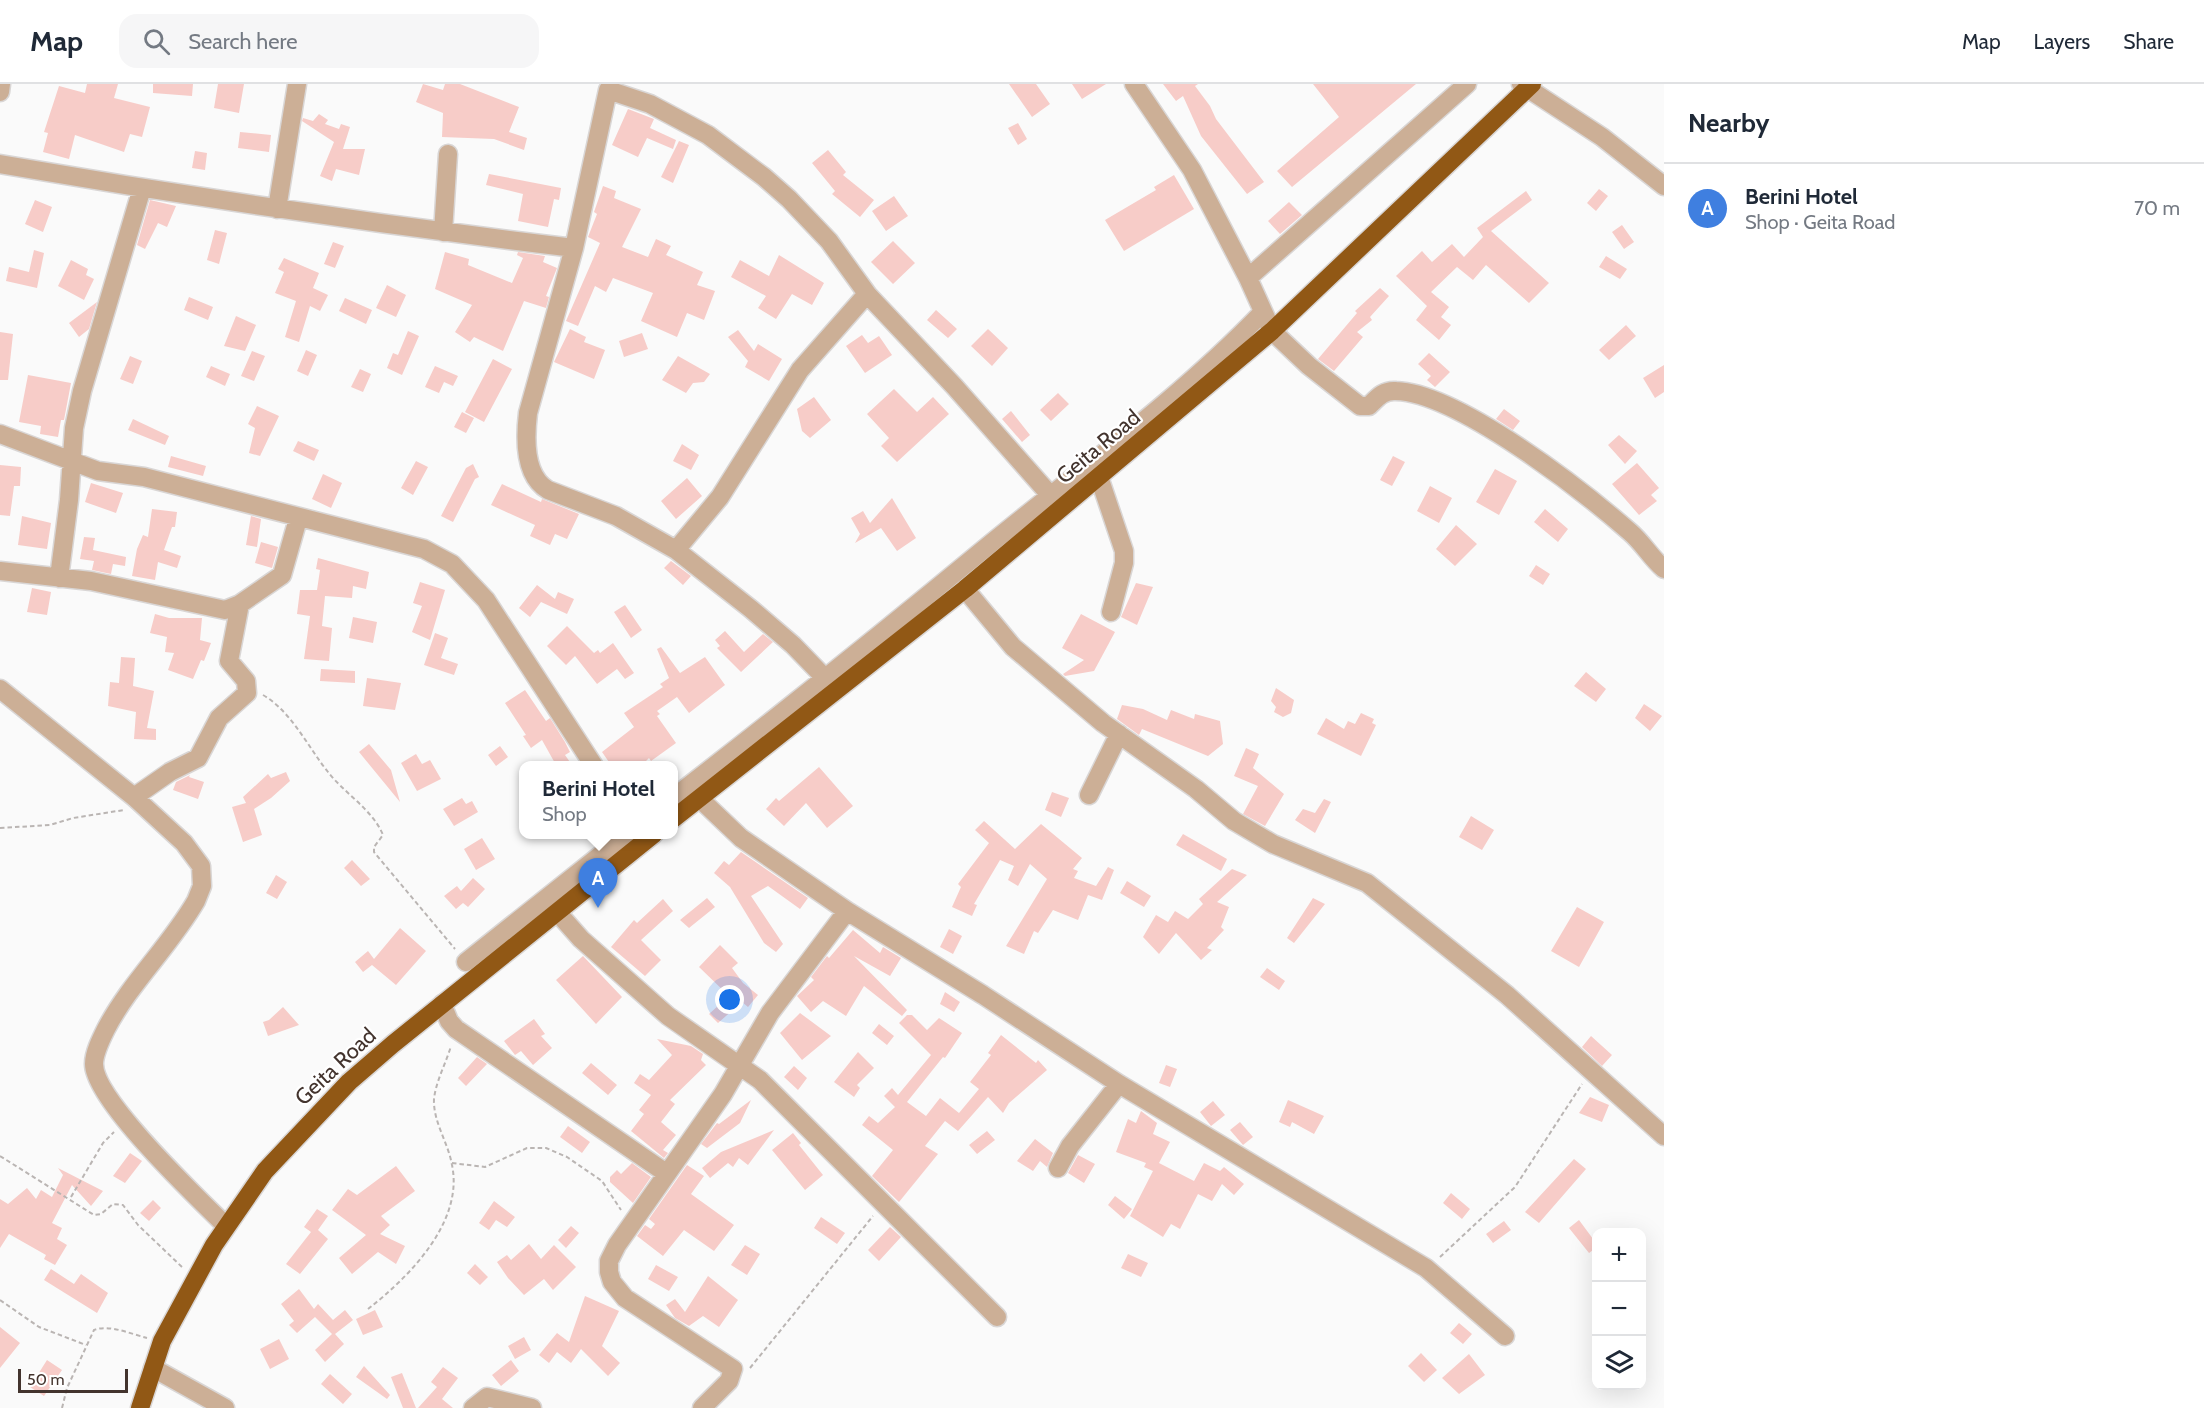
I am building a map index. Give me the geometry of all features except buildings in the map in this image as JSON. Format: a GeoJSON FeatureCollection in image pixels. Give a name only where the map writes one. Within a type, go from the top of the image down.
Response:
{"type":"FeatureCollection","features":[{"type":"Feature","properties":{"kind":"highway","name":"Geita Road"},"geometry":{"type":"LineString","coordinates":[[678,815],[965,589],[1272,330],[1526,86]]}},
{"type":"Feature","properties":{"kind":"highway","name":"Geita Road"},"geometry":{"type":"LineString","coordinates":[[140,1408],[162,1341],[226,1226],[265,1171],[367,1066],[648,839]]}},
{"type":"Feature","properties":{"kind":"street"},"geometry":{"type":"LineString","coordinates":[[0,92],[1,84]]}},
{"type":"Feature","properties":{"kind":"street"},"geometry":{"type":"LineString","coordinates":[[277,209],[297,84]]}},
{"type":"Feature","properties":{"kind":"street"},"geometry":{"type":"LineString","coordinates":[[1134,84],[1192,170],[1272,330],[1309,366],[1360,406],[1369,405],[1382,393],[1394,390],[1473,418],[1555,473],[1628,530],[1664,569]]}},
{"type":"Feature","properties":{"kind":"street"},"geometry":{"type":"LineString","coordinates":[[1248,278],[1467,84]]}},
{"type":"Feature","properties":{"kind":"street"},"geometry":{"type":"LineString","coordinates":[[1526,86],[1602,137],[1664,186]]}},
{"type":"Feature","properties":{"kind":"street"},"geometry":{"type":"LineString","coordinates":[[826,679],[793,645],[676,550],[616,516],[548,490],[539,485],[533,476],[526,428],[528,413],[574,248],[607,93],[611,90],[650,104],[678,118],[708,135],[764,177],[828,241],[867,294],[1051,496]]}},
{"type":"Feature","properties":{"kind":"street"},"geometry":{"type":"LineString","coordinates":[[443,232],[448,154]]}},
{"type":"Feature","properties":{"kind":"street"},"geometry":{"type":"LineString","coordinates":[[0,164],[277,209],[574,248]]}},
{"type":"Feature","properties":{"kind":"street"},"geometry":{"type":"LineString","coordinates":[[60,578],[74,428],[91,352],[142,188]]}},
{"type":"Feature","properties":{"kind":"street"},"geometry":{"type":"LineString","coordinates":[[676,550],[720,496],[800,370],[867,294]]}},
{"type":"Feature","properties":{"kind":"street"},"geometry":{"type":"LineString","coordinates":[[678,794],[826,679],[1215,361],[1262,312]]}},
{"type":"Feature","properties":{"kind":"street"},"geometry":{"type":"LineString","coordinates":[[0,434],[98,471],[144,477],[298,519],[400,541],[424,549],[452,564],[486,600],[591,761]]}},
{"type":"Feature","properties":{"kind":"street"},"geometry":{"type":"LineString","coordinates":[[1099,477],[1124,551],[1124,563],[1111,612]]}},
{"type":"Feature","properties":{"kind":"street"},"geometry":{"type":"LineString","coordinates":[[0,571],[60,578],[149,593],[218,610],[240,604],[282,575],[298,519]]}},
{"type":"Feature","properties":{"kind":"street"},"geometry":{"type":"LineString","coordinates":[[965,589],[1019,653],[1119,734],[1244,826],[1273,844],[1367,883],[1507,995],[1590,1072],[1664,1136]]}},
{"type":"Feature","properties":{"kind":"street"},"geometry":{"type":"LineString","coordinates":[[139,802],[170,772],[198,758],[219,718],[245,696],[248,689],[246,681],[229,661],[240,604]]}},
{"type":"Feature","properties":{"kind":"street"},"geometry":{"type":"LineString","coordinates":[[0,689],[139,802],[184,843],[201,866],[202,886],[185,920],[107,1028],[94,1064],[99,1084],[129,1123],[226,1226]]}},
{"type":"Feature","properties":{"kind":"street"},"geometry":{"type":"LineString","coordinates":[[1089,795],[1119,734]]}},
{"type":"Feature","properties":{"kind":"street"},"geometry":{"type":"LineString","coordinates":[[699,798],[741,838],[847,911],[983,995],[1119,1084],[1426,1268],[1505,1336]]}},
{"type":"Feature","properties":{"kind":"street"},"geometry":{"type":"LineString","coordinates":[[466,962],[621,839]]}},
{"type":"Feature","properties":{"kind":"street"},"geometry":{"type":"LineString","coordinates":[[702,1408],[729,1381],[734,1371],[728,1364],[639,1309],[612,1282],[609,1261],[666,1173],[714,1108],[771,1013],[847,911]]}},
{"type":"Feature","properties":{"kind":"street"},"geometry":{"type":"LineString","coordinates":[[558,913],[581,939],[653,1003],[760,1080],[997,1317]]}},
{"type":"Feature","properties":{"kind":"street"},"geometry":{"type":"LineString","coordinates":[[442,1004],[449,1021],[456,1029],[666,1173]]}},
{"type":"Feature","properties":{"kind":"street"},"geometry":{"type":"LineString","coordinates":[[1058,1168],[1070,1146],[1119,1084]]}},
{"type":"Feature","properties":{"kind":"street"},"geometry":{"type":"LineString","coordinates":[[153,1368],[225,1408]]}},
{"type":"Feature","properties":{"kind":"street"},"geometry":{"type":"LineString","coordinates":[[473,1408],[487,1397],[511,1401],[532,1408]]}},
{"type":"Feature","properties":{"kind":"path"},"geometry":{"type":"LineString","coordinates":[[248,689],[265,695],[278,707],[330,774],[375,822],[383,835],[374,847],[374,852],[466,962]]}},
{"type":"Feature","properties":{"kind":"path"},"geometry":{"type":"LineString","coordinates":[[0,828],[50,825],[139,802]]}},
{"type":"Feature","properties":{"kind":"path"},"geometry":{"type":"LineString","coordinates":[[368,1309],[401,1280],[441,1226],[453,1193],[452,1162],[437,1119],[434,1099],[456,1029]]}},
{"type":"Feature","properties":{"kind":"path"},"geometry":{"type":"LineString","coordinates":[[1426,1268],[1515,1187],[1590,1072]]}},
{"type":"Feature","properties":{"kind":"path"},"geometry":{"type":"LineString","coordinates":[[70,1198],[103,1143],[129,1123]]}},
{"type":"Feature","properties":{"kind":"path"},"geometry":{"type":"LineString","coordinates":[[452,1162],[485,1167],[528,1148],[546,1148],[567,1157],[602,1181],[631,1225]]}},
{"type":"Feature","properties":{"kind":"path"},"geometry":{"type":"LineString","coordinates":[[0,1155],[96,1216],[113,1204],[123,1205],[153,1240],[196,1278]]}},
{"type":"Feature","properties":{"kind":"path"},"geometry":{"type":"LineString","coordinates":[[729,1381],[753,1365],[882,1204]]}},
{"type":"Feature","properties":{"kind":"path"},"geometry":{"type":"LineString","coordinates":[[0,1300],[39,1327],[86,1345]]}},
{"type":"Feature","properties":{"kind":"path"},"geometry":{"type":"LineString","coordinates":[[62,1408],[67,1388],[94,1330],[100,1328],[162,1341]]}},
{"type":"Feature","properties":{"kind":"place","name":"Berini Hotel"},"geometry":{"type":"Point","coordinates":[598,908]}}]}
